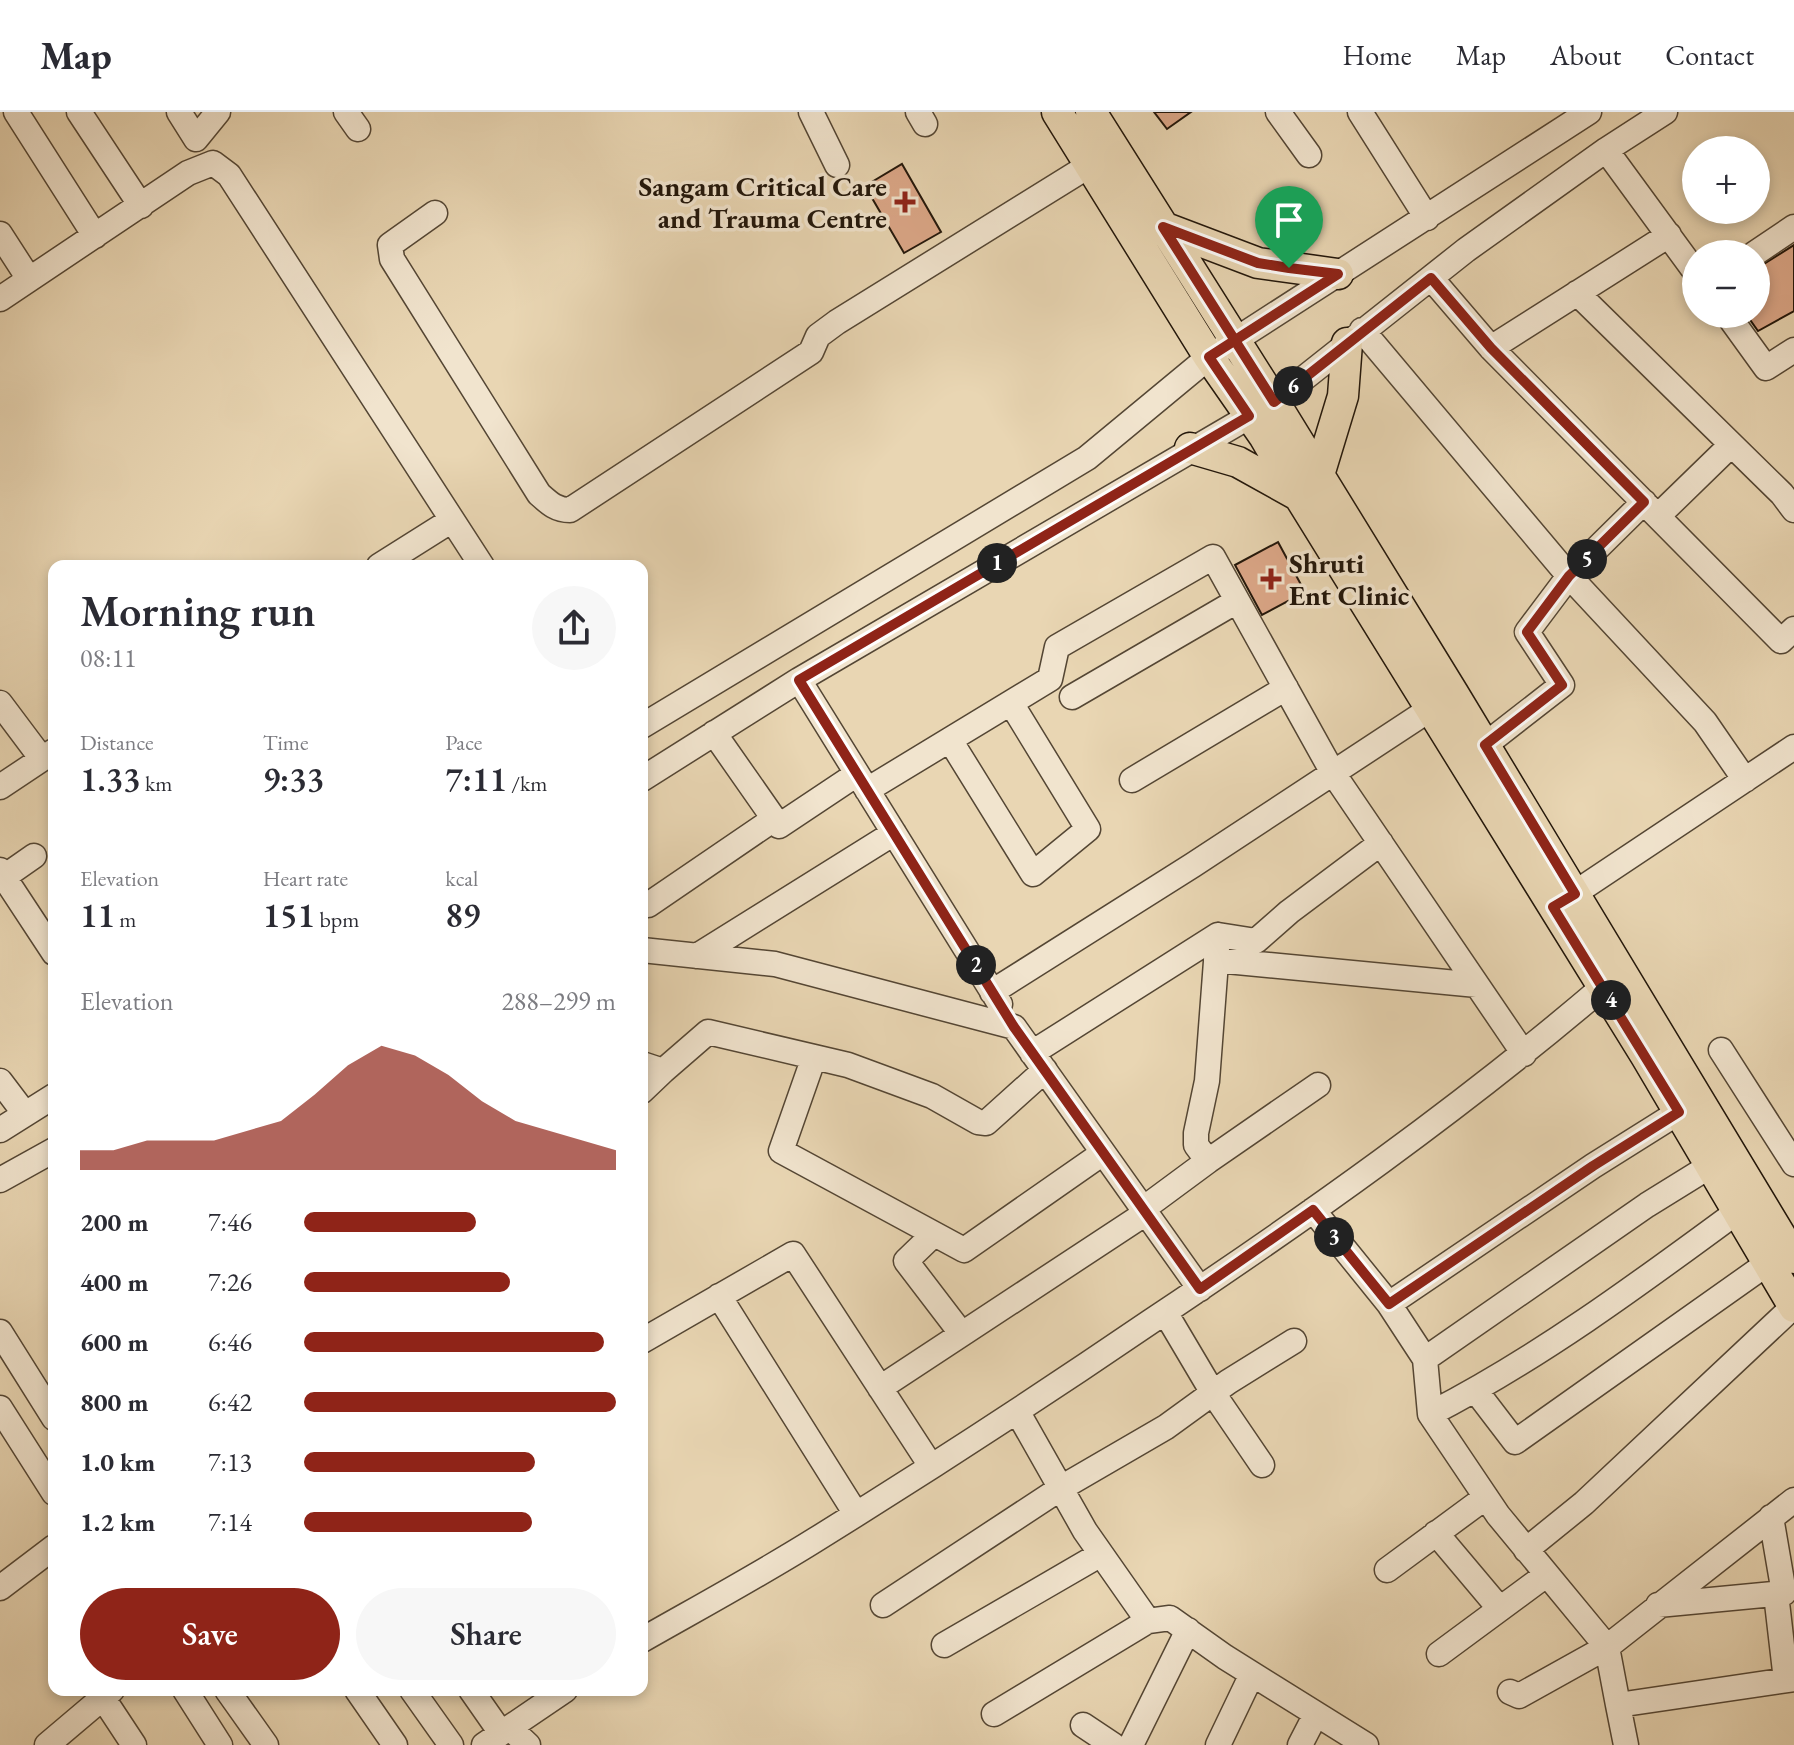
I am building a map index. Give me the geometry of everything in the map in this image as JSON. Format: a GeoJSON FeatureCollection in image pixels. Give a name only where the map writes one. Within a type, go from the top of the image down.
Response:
{"type":"FeatureCollection","features":[{"type":"Feature","properties":{"kind":"main road"},"geometry":{"type":"LineString","coordinates":[[1057,112],[1090,165],[1262,409],[1564,900],[1781,1261],[1794,1306]]}},
{"type":"Feature","properties":{"kind":"main road"},"geometry":{"type":"LineString","coordinates":[[1091,112],[1163,227],[1222,349]]}},
{"type":"Feature","properties":{"kind":"main road"},"geometry":{"type":"LineString","coordinates":[[1163,227],[1258,263],[1338,274]]}},
{"type":"Feature","properties":{"kind":"main road"},"geometry":{"type":"LineString","coordinates":[[1309,486],[1343,396],[1355,336]]}},
{"type":"Feature","properties":{"kind":"main road"},"geometry":{"type":"LineString","coordinates":[[1190,448],[1309,486]]}},
{"type":"Feature","properties":{"kind":"main road"},"geometry":{"type":"LineString","coordinates":[[1441,701],[1485,745],[1564,900],[1603,987],[1738,1211],[1781,1261]]}},
{"type":"Feature","properties":{"kind":"street"},"geometry":{"type":"LineString","coordinates":[[16,112],[95,236]]}},
{"type":"Feature","properties":{"kind":"street"},"geometry":{"type":"LineString","coordinates":[[79,112],[141,206]]}},
{"type":"Feature","properties":{"kind":"street"},"geometry":{"type":"LineString","coordinates":[[179,112],[196,139]]}},
{"type":"Feature","properties":{"kind":"street"},"geometry":{"type":"LineString","coordinates":[[188,173],[196,139],[218,112]]}},
{"type":"Feature","properties":{"kind":"street"},"geometry":{"type":"LineString","coordinates":[[811,112],[837,165]]}},
{"type":"Feature","properties":{"kind":"street"},"geometry":{"type":"LineString","coordinates":[[1278,112],[1309,155]]}},
{"type":"Feature","properties":{"kind":"street"},"geometry":{"type":"LineString","coordinates":[[648,722],[1087,458],[1222,349],[1589,112]]}},
{"type":"Feature","properties":{"kind":"street"},"geometry":{"type":"LineString","coordinates":[[648,775],[799,680],[1190,448],[1262,409],[1431,278],[1606,150],[1665,112]]}},
{"type":"Feature","properties":{"kind":"street"},"geometry":{"type":"LineString","coordinates":[[1372,117],[1427,218]]}},
{"type":"Feature","properties":{"kind":"street"},"geometry":{"type":"LineString","coordinates":[[1606,150],[1682,253]]}},
{"type":"Feature","properties":{"kind":"street"},"geometry":{"type":"LineString","coordinates":[[0,299],[188,173],[213,163],[229,175],[478,560]]}},
{"type":"Feature","properties":{"kind":"street"},"geometry":{"type":"LineString","coordinates":[[435,213],[390,245],[392,259],[539,494],[552,506],[570,510],[811,352],[818,336],[837,322],[1090,165]]}},
{"type":"Feature","properties":{"kind":"street"},"geometry":{"type":"LineString","coordinates":[[1770,243],[1794,227]]}},
{"type":"Feature","properties":{"kind":"street"},"geometry":{"type":"LineString","coordinates":[[0,234],[29,279]]}},
{"type":"Feature","properties":{"kind":"street"},"geometry":{"type":"LineString","coordinates":[[1491,348],[1669,235]]}},
{"type":"Feature","properties":{"kind":"street"},"geometry":{"type":"LineString","coordinates":[[1431,278],[1491,348],[1781,641],[1794,629]]}},
{"type":"Feature","properties":{"kind":"street"},"geometry":{"type":"LineString","coordinates":[[1577,293],[1794,510]]}},
{"type":"Feature","properties":{"kind":"street"},"geometry":{"type":"LineString","coordinates":[[1737,328],[1766,368],[1794,350]]}},
{"type":"Feature","properties":{"kind":"street"},"geometry":{"type":"LineString","coordinates":[[1355,336],[1569,576],[1705,722],[1745,780]]}},
{"type":"Feature","properties":{"kind":"street"},"geometry":{"type":"LineString","coordinates":[[1485,745],[1562,685],[1527,632],[1569,576],[1731,445]]}},
{"type":"Feature","properties":{"kind":"street"},"geometry":{"type":"LineString","coordinates":[[389,560],[452,520]]}},
{"type":"Feature","properties":{"kind":"street"},"geometry":{"type":"LineString","coordinates":[[714,733],[779,826],[950,740],[1050,679],[1057,647],[1213,557],[1333,773],[1524,1054]]}},
{"type":"Feature","properties":{"kind":"street"},"geometry":{"type":"LineString","coordinates":[[1072,697],[1237,601]]}},
{"type":"Feature","properties":{"kind":"street"},"geometry":{"type":"LineString","coordinates":[[799,680],[1014,1027],[1200,1289]]}},
{"type":"Feature","properties":{"kind":"street"},"geometry":{"type":"LineString","coordinates":[[1132,780],[1286,688]]}},
{"type":"Feature","properties":{"kind":"street"},"geometry":{"type":"LineString","coordinates":[[992,992],[1441,701]]}},
{"type":"Feature","properties":{"kind":"street"},"geometry":{"type":"LineString","coordinates":[[950,740],[1033,874],[1088,829],[1011,703]]}},
{"type":"Feature","properties":{"kind":"street"},"geometry":{"type":"LineString","coordinates":[[0,787],[48,755],[4,717]]}},
{"type":"Feature","properties":{"kind":"street"},"geometry":{"type":"LineString","coordinates":[[1564,900],[1794,747]]}},
{"type":"Feature","properties":{"kind":"street"},"geometry":{"type":"LineString","coordinates":[[648,905],[774,819]]}},
{"type":"Feature","properties":{"kind":"street"},"geometry":{"type":"LineString","coordinates":[[697,956],[894,833]]}},
{"type":"Feature","properties":{"kind":"street"},"geometry":{"type":"LineString","coordinates":[[652,1068],[708,1032],[848,1065],[932,1096],[978,1122],[986,1123],[1038,1061],[1218,935],[1256,941],[1289,912],[1381,843]]}},
{"type":"Feature","properties":{"kind":"street"},"geometry":{"type":"LineString","coordinates":[[34,856],[1,875],[48,937]]}},
{"type":"Feature","properties":{"kind":"street"},"geometry":{"type":"LineString","coordinates":[[1208,1161],[1196,1145],[1196,1133],[1207,1081],[1218,935]]}},
{"type":"Feature","properties":{"kind":"street"},"geometry":{"type":"LineString","coordinates":[[648,951],[775,964],[1014,1027]]}},
{"type":"Feature","properties":{"kind":"street"},"geometry":{"type":"LineString","coordinates":[[1216,960],[1477,985]]}},
{"type":"Feature","properties":{"kind":"street"},"geometry":{"type":"LineString","coordinates":[[648,1636],[856,1514],[1200,1289],[1524,1054],[1603,987]]}},
{"type":"Feature","properties":{"kind":"street"},"geometry":{"type":"LineString","coordinates":[[1721,1050],[1794,1164]]}},
{"type":"Feature","properties":{"kind":"street"},"geometry":{"type":"LineString","coordinates":[[814,1057],[781,1151],[964,1250],[1103,1153]]}},
{"type":"Feature","properties":{"kind":"street"},"geometry":{"type":"LineString","coordinates":[[0,1081],[25,1114]]}},
{"type":"Feature","properties":{"kind":"street"},"geometry":{"type":"LineString","coordinates":[[880,1388],[1145,1211],[1208,1161],[1318,1085]]}},
{"type":"Feature","properties":{"kind":"street"},"geometry":{"type":"LineString","coordinates":[[0,1130],[48,1100]]}},
{"type":"Feature","properties":{"kind":"street"},"geometry":{"type":"LineString","coordinates":[[1389,1304],[1593,1166],[1679,1112]]}},
{"type":"Feature","properties":{"kind":"street"},"geometry":{"type":"LineString","coordinates":[[0,1180],[48,1153]]}},
{"type":"Feature","properties":{"kind":"street"},"geometry":{"type":"LineString","coordinates":[[1425,1359],[1647,1205],[1710,1166]]}},
{"type":"Feature","properties":{"kind":"street"},"geometry":{"type":"LineString","coordinates":[[1313,1210],[1389,1304],[1425,1359],[1430,1414],[1526,1550],[1607,1647],[1626,1745]]}},
{"type":"Feature","properties":{"kind":"street"},"geometry":{"type":"LineString","coordinates":[[1430,1414],[1476,1391],[1628,1292],[1738,1211]]}},
{"type":"Feature","properties":{"kind":"street"},"geometry":{"type":"LineString","coordinates":[[934,1234],[906,1261],[961,1333]]}},
{"type":"Feature","properties":{"kind":"street"},"geometry":{"type":"LineString","coordinates":[[648,1337],[793,1254],[931,1466]]}},
{"type":"Feature","properties":{"kind":"street"},"geometry":{"type":"LineString","coordinates":[[1476,1391],[1515,1442],[1781,1261]]}},
{"type":"Feature","properties":{"kind":"street"},"geometry":{"type":"LineString","coordinates":[[719,1296],[856,1514]]}},
{"type":"Feature","properties":{"kind":"street"},"geometry":{"type":"LineString","coordinates":[[1526,1550],[1584,1503],[1794,1306]]}},
{"type":"Feature","properties":{"kind":"street"},"geometry":{"type":"LineString","coordinates":[[1165,1312],[1213,1393],[1262,1465]]}},
{"type":"Feature","properties":{"kind":"street"},"geometry":{"type":"LineString","coordinates":[[0,1332],[48,1408]]}},
{"type":"Feature","properties":{"kind":"street"},"geometry":{"type":"LineString","coordinates":[[883,1605],[1061,1488],[1166,1427],[1294,1341]]}},
{"type":"Feature","properties":{"kind":"street"},"geometry":{"type":"LineString","coordinates":[[0,1408],[48,1484]]}},
{"type":"Feature","properties":{"kind":"street"},"geometry":{"type":"LineString","coordinates":[[1017,1411],[1101,1554],[1148,1621]]}},
{"type":"Feature","properties":{"kind":"street"},"geometry":{"type":"LineString","coordinates":[[1387,1570],[1486,1497]]}},
{"type":"Feature","properties":{"kind":"street"},"geometry":{"type":"LineString","coordinates":[[1510,1692],[1519,1696],[1607,1647],[1794,1500]]}},
{"type":"Feature","properties":{"kind":"street"},"geometry":{"type":"LineString","coordinates":[[1658,1605],[1784,1593],[1771,1517]]}},
{"type":"Feature","properties":{"kind":"street"},"geometry":{"type":"LineString","coordinates":[[1436,1533],[1500,1609]]}},
{"type":"Feature","properties":{"kind":"street"},"geometry":{"type":"LineString","coordinates":[[0,1588],[48,1552]]}},
{"type":"Feature","properties":{"kind":"street"},"geometry":{"type":"LineString","coordinates":[[944,1645],[1101,1554]]}},
{"type":"Feature","properties":{"kind":"street"},"geometry":{"type":"LineString","coordinates":[[1439,1654],[1546,1575]]}},
{"type":"Feature","properties":{"kind":"street"},"geometry":{"type":"LineString","coordinates":[[1618,1705],[1790,1679],[1776,1594]]}},
{"type":"Feature","properties":{"kind":"street"},"geometry":{"type":"LineString","coordinates":[[994,1714],[1148,1621],[1170,1618],[1252,1674],[1366,1745]]}},
{"type":"Feature","properties":{"kind":"street"},"geometry":{"type":"LineString","coordinates":[[1131,1745],[1188,1630]]}},
{"type":"Feature","properties":{"kind":"street"},"geometry":{"type":"LineString","coordinates":[[1218,1745],[1252,1674]]}},
{"type":"Feature","properties":{"kind":"street"},"geometry":{"type":"LineString","coordinates":[[47,1745],[106,1696]]}},
{"type":"Feature","properties":{"kind":"street"},"geometry":{"type":"LineString","coordinates":[[109,1696],[134,1745]]}},
{"type":"Feature","properties":{"kind":"street"},"geometry":{"type":"LineString","coordinates":[[189,1696],[220,1745]]}},
{"type":"Feature","properties":{"kind":"street"},"geometry":{"type":"LineString","coordinates":[[231,1696],[266,1745]]}},
{"type":"Feature","properties":{"kind":"street"},"geometry":{"type":"LineString","coordinates":[[361,1696],[395,1745]]}},
{"type":"Feature","properties":{"kind":"street"},"geometry":{"type":"LineString","coordinates":[[416,1696],[451,1745]]}},
{"type":"Feature","properties":{"kind":"street"},"geometry":{"type":"LineString","coordinates":[[475,1696],[499,1735],[528,1745]]}},
{"type":"Feature","properties":{"kind":"street"},"geometry":{"type":"LineString","coordinates":[[499,1735],[536,1698]]}},
{"type":"Feature","properties":{"kind":"street"},"geometry":{"type":"LineString","coordinates":[[1300,1745],[1316,1714]]}},
{"type":"Feature","properties":{"kind":"street"},"geometry":{"type":"LineString","coordinates":[[1083,1725],[1113,1745]]}},
{"type":"Feature","properties":{"kind":"building"},"geometry":{"type":"Polygon","coordinates":[[[1154,112],[1191,112],[1167,129],[1154,112]]]}},
{"type":"Feature","properties":{"kind":"building"},"geometry":{"type":"Polygon","coordinates":[[[902,164],[941,232],[904,253],[865,186],[902,164]]]}},
{"type":"Feature","properties":{"kind":"building"},"geometry":{"type":"Polygon","coordinates":[[[1794,245],[1794,311],[1770,324],[1770,260],[1794,245]]]}},
{"type":"Feature","properties":{"kind":"building"},"geometry":{"type":"Polygon","coordinates":[[[1278,542],[1305,592],[1262,615],[1235,565],[1278,542]]]}},
{"type":"Feature","properties":{"kind":"place","name":"Sangam Critical Care and Trauma Centre"},"geometry":{"type":"Point","coordinates":[905,202]}},
{"type":"Feature","properties":{"kind":"place","name":"Shruti Ent Clinic"},"geometry":{"type":"Point","coordinates":[1271,579]}},
{"type":"Feature","properties":{"kind":"route"},"geometry":{"type":"LineString","coordinates":[[1289,268],[1258,263],[1163,227],[1234,341],[1274,402],[1431,278],[1491,348],[1644,502],[1569,576],[1527,632],[1562,685],[1485,745],[1575,894],[1553,907],[1679,1112],[1593,1166],[1389,1304],[1313,1210],[1200,1289],[1014,1027],[799,680],[1249,416],[1209,357],[1234,341],[1338,274],[1289,268]]}}]}
